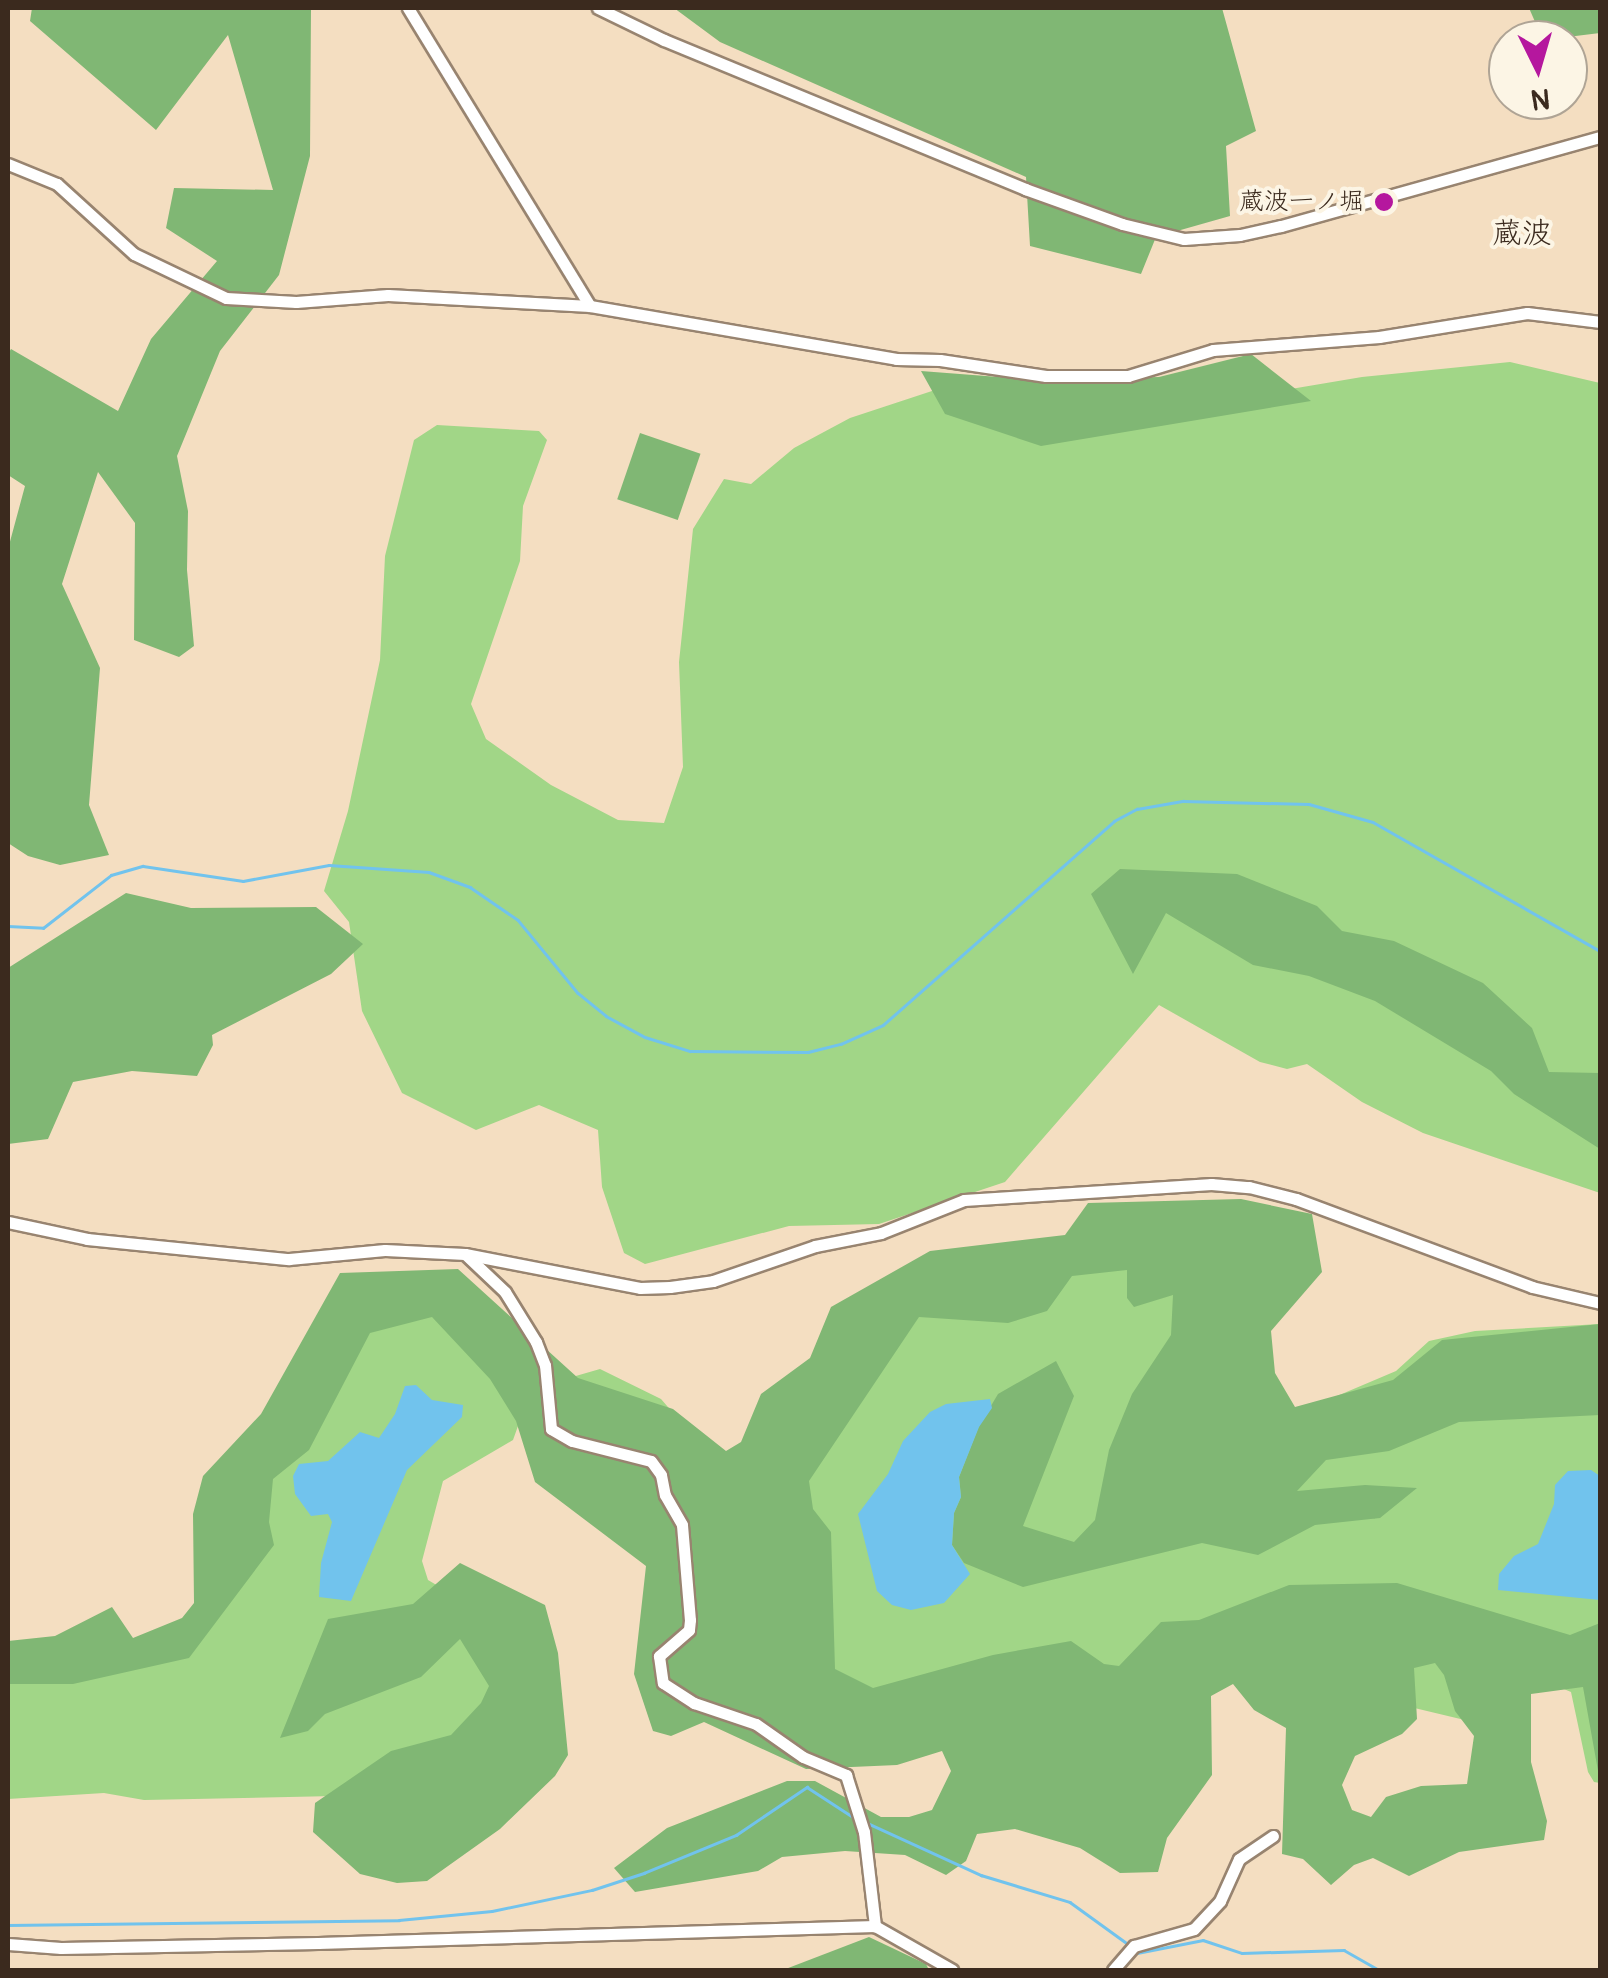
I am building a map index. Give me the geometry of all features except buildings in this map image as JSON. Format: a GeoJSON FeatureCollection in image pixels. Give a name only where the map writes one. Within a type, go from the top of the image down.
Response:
{"type":"FeatureCollection","features":[{"type":"Feature","properties":{"kind":"street"},"geometry":{"type":"LineString","coordinates":[[408,8],[590,306]]}},
{"type":"Feature","properties":{"kind":"street"},"geometry":{"type":"LineString","coordinates":[[598,8],[664,40],[1024,190],[1122,224],[1184,239],[1281,226],[1600,137]]}},
{"type":"Feature","properties":{"kind":"street"},"geometry":{"type":"LineString","coordinates":[[8,164],[57,184],[134,254],[226,298],[296,302],[388,295],[590,306],[896,360],[940,360],[1061,376],[1128,376],[1213,350],[1379,337],[1527,313],[1600,322]]}},
{"type":"Feature","properties":{"kind":"street"},"geometry":{"type":"LineString","coordinates":[[8,1222],[88,1239],[288,1259],[385,1250],[465,1254],[640,1288],[670,1288],[713,1281],[815,1246],[881,1233],[964,1200],[1211,1184],[1249,1186],[1296,1198],[1532,1288],[1600,1303]]}},
{"type":"Feature","properties":{"kind":"street"},"geometry":{"type":"LineString","coordinates":[[465,1254],[506,1292],[536,1342],[545,1365],[551,1428],[572,1442],[651,1461],[661,1475],[666,1495],[682,1525],[690,1620],[689,1630],[659,1656],[663,1683],[694,1703],[756,1724],[802,1757],[846,1776],[864,1832],[876,1926]]}},
{"type":"Feature","properties":{"kind":"street"},"geometry":{"type":"LineString","coordinates":[[1113,1970],[1134,1946],[1194,1929],[1220,1901],[1239,1859],[1273,1836]]}},
{"type":"Feature","properties":{"kind":"street"},"geometry":{"type":"LineString","coordinates":[[8,1944],[61,1948],[298,1944],[876,1926],[952,1970]]}},
{"type":"Feature","properties":{"kind":"green space"},"geometry":{"type":"Polygon","coordinates":[[[32,8],[311,8],[310,156],[279,275],[220,351],[177,456],[188,511],[187,570],[194,646],[179,657],[134,640],[135,523],[98,472],[62,584],[100,668],[89,805],[109,855],[60,865],[28,856],[8,843],[8,549],[25,486],[8,475],[8,354],[11,349],[118,411],[151,339],[217,261],[166,228],[174,188],[273,190],[228,35],[156,130],[30,21],[32,8]]]}},
{"type":"Feature","properties":{"kind":"green space"},"geometry":{"type":"Polygon","coordinates":[[[674,8],[1222,8],[1256,131],[1226,146],[1230,216],[1156,237],[1141,274],[1030,246],[1026,177],[720,42],[674,8]]]}},
{"type":"Feature","properties":{"kind":"green space"},"geometry":{"type":"Polygon","coordinates":[[[1529,8],[1600,8],[1600,33],[1588,34],[1588,20],[1534,20],[1529,8]]]}},
{"type":"Feature","properties":{"kind":"green space"},"geometry":{"type":"Polygon","coordinates":[[[1251,354],[1311,401],[1041,446],[945,414],[921,371],[1039,380],[1159,377],[1251,354]]]}},
{"type":"Feature","properties":{"kind":"green space"},"geometry":{"type":"Polygon","coordinates":[[[1510,362],[1600,383],[1600,1193],[1423,1133],[1362,1102],[1307,1064],[1287,1069],[1260,1062],[1159,1005],[1005,1182],[879,1224],[789,1226],[645,1264],[624,1253],[602,1187],[598,1130],[539,1105],[476,1130],[402,1093],[362,1011],[349,922],[324,891],[348,811],[380,660],[385,556],[414,440],[437,425],[539,431],[547,440],[523,506],[520,561],[471,704],[486,739],[551,785],[618,820],[664,823],[683,767],[679,662],[693,529],[724,479],[751,484],[794,448],[850,418],[935,390],[1249,396],[1362,377],[1510,362]]]}},
{"type":"Feature","properties":{"kind":"green space"},"geometry":{"type":"Polygon","coordinates":[[[640,433],[701,454],[678,520],[617,499],[640,433]]]}},
{"type":"Feature","properties":{"kind":"green space"},"geometry":{"type":"Polygon","coordinates":[[[1120,869],[1237,874],[1317,906],[1342,931],[1394,941],[1483,983],[1532,1028],[1549,1072],[1600,1073],[1600,1149],[1514,1094],[1491,1071],[1375,1001],[1309,976],[1253,965],[1166,913],[1133,974],[1091,894],[1120,869]]]}},
{"type":"Feature","properties":{"kind":"green space"},"geometry":{"type":"Polygon","coordinates":[[[126,893],[191,908],[316,907],[363,944],[331,974],[212,1035],[213,1045],[197,1076],[132,1071],[73,1082],[48,1139],[8,1144],[8,968],[126,893]]]}},
{"type":"Feature","properties":{"kind":"green space"},"geometry":{"type":"Polygon","coordinates":[[[1241,1199],[1312,1214],[1322,1272],[1271,1331],[1275,1373],[1295,1407],[1393,1380],[1442,1340],[1600,1324],[1600,1415],[1459,1422],[1389,1451],[1326,1460],[1297,1491],[1365,1485],[1417,1488],[1380,1518],[1315,1525],[1258,1555],[1202,1543],[1023,1587],[964,1563],[952,1545],[954,1513],[961,1497],[959,1477],[979,1426],[998,1394],[1056,1361],[1074,1396],[1023,1526],[1074,1542],[1095,1520],[1109,1450],[1132,1394],[1171,1335],[1173,1295],[1134,1307],[1127,1298],[1127,1270],[1072,1276],[1047,1311],[1008,1323],[919,1317],[809,1481],[813,1509],[831,1532],[835,1669],[873,1688],[993,1655],[1071,1641],[1104,1664],[1119,1666],[1161,1622],[1199,1620],[1289,1585],[1397,1583],[1570,1635],[1600,1623],[1600,1782],[1583,1687],[1531,1694],[1531,1762],[1547,1821],[1544,1840],[1459,1852],[1409,1876],[1373,1858],[1354,1865],[1331,1885],[1303,1859],[1282,1854],[1286,1728],[1254,1710],[1233,1684],[1211,1696],[1212,1775],[1167,1838],[1158,1872],[1120,1873],[1080,1848],[1015,1829],[977,1834],[966,1861],[946,1875],[905,1855],[845,1851],[782,1857],[758,1871],[635,1892],[614,1868],[667,1828],[787,1781],[815,1781],[881,1817],[909,1817],[932,1810],[951,1771],[942,1751],[897,1765],[806,1769],[704,1722],[671,1736],[653,1731],[634,1674],[646,1566],[535,1482],[516,1421],[490,1379],[432,1317],[370,1333],[309,1450],[273,1479],[269,1522],[274,1545],[189,1658],[73,1684],[8,1684],[8,1641],[55,1636],[112,1607],[133,1638],[182,1618],[194,1603],[193,1514],[203,1476],[261,1414],[340,1273],[458,1269],[578,1378],[673,1409],[726,1451],[741,1442],[761,1394],[810,1358],[831,1307],[930,1251],[1065,1235],[1088,1203],[1241,1199]],[[1435,1663],[1414,1668],[1417,1719],[1402,1734],[1355,1756],[1342,1785],[1352,1810],[1371,1817],[1386,1797],[1421,1786],[1467,1784],[1474,1736],[1455,1711],[1444,1675],[1435,1663]]]}},
{"type":"Feature","properties":{"kind":"green space"},"geometry":{"type":"Polygon","coordinates":[[[1189,1243],[1166,1377],[1304,1410],[1396,1371],[1429,1341],[1475,1331],[1600,1324],[1600,1783],[1594,1782],[1588,1772],[1571,1692],[1533,1676],[1473,1722],[1381,1700],[1264,1644],[1148,1689],[885,1697],[697,1623],[555,1382],[600,1369],[661,1399],[706,1451],[741,1454],[859,1301],[1189,1243]]]}},
{"type":"Feature","properties":{"kind":"green space"},"geometry":{"type":"Polygon","coordinates":[[[433,1291],[528,1398],[513,1440],[443,1481],[422,1561],[428,1580],[462,1600],[494,1683],[487,1704],[451,1738],[335,1796],[144,1800],[104,1793],[8,1799],[8,1655],[182,1639],[250,1505],[371,1308],[433,1291]]]}},
{"type":"Feature","properties":{"kind":"green space"},"geometry":{"type":"Polygon","coordinates":[[[460,1563],[545,1605],[558,1653],[568,1755],[555,1776],[500,1829],[427,1881],[397,1883],[360,1874],[313,1832],[315,1803],[391,1751],[451,1735],[481,1703],[489,1686],[460,1639],[421,1677],[325,1714],[308,1731],[280,1738],[328,1619],[413,1604],[460,1563]]]}},
{"type":"Feature","properties":{"kind":"green space"},"geometry":{"type":"Polygon","coordinates":[[[869,1937],[926,1964],[929,1970],[783,1970],[869,1937]]]}},
{"type":"Feature","properties":{"kind":"water"},"geometry":{"type":"Polygon","coordinates":[[[416,1385],[432,1400],[463,1405],[462,1417],[407,1470],[351,1601],[319,1597],[321,1563],[332,1522],[328,1514],[311,1516],[295,1494],[293,1476],[299,1464],[328,1461],[360,1432],[379,1438],[395,1414],[405,1386],[416,1385]]]}},
{"type":"Feature","properties":{"kind":"water"},"geometry":{"type":"Polygon","coordinates":[[[990,1399],[992,1408],[979,1427],[959,1477],[961,1497],[954,1513],[952,1545],[970,1574],[944,1603],[911,1610],[892,1605],[877,1591],[858,1514],[888,1474],[903,1441],[930,1412],[946,1404],[990,1399]]]}},
{"type":"Feature","properties":{"kind":"water"},"geometry":{"type":"Polygon","coordinates":[[[1591,1470],[1600,1476],[1600,1600],[1498,1590],[1499,1574],[1514,1556],[1538,1544],[1554,1504],[1555,1485],[1568,1471],[1591,1470]]]}},
{"type":"Feature","properties":{"kind":"waterway"},"geometry":{"type":"LineString","coordinates":[[8,926],[43,928],[111,875],[143,866],[243,881],[329,865],[429,872],[470,887],[518,920],[578,993],[606,1016],[645,1037],[690,1051],[808,1052],[841,1044],[883,1025],[1114,821],[1137,809],[1183,801],[1309,804],[1373,822],[1600,951]]}},
{"type":"Feature","properties":{"kind":"waterway"},"geometry":{"type":"LineString","coordinates":[[8,1925],[399,1920],[492,1911],[592,1890],[644,1873],[736,1835],[807,1787],[853,1817]]}},
{"type":"Feature","properties":{"kind":"waterway"},"geometry":{"type":"LineString","coordinates":[[865,1822],[981,1875],[1070,1902],[1128,1944]]}},
{"type":"Feature","properties":{"kind":"waterway"},"geometry":{"type":"LineString","coordinates":[[1137,1953],[1203,1940],[1242,1953],[1344,1950],[1379,1970]]}},
{"type":"Feature","properties":{"kind":"place","name":"蔵波一ノ堀"},"geometry":{"type":"Point","coordinates":[1384,202]}},
{"type":"Feature","properties":{"kind":"district","name":"蔵波"},"geometry":{"type":"Point","coordinates":[1522,234]}}]}
